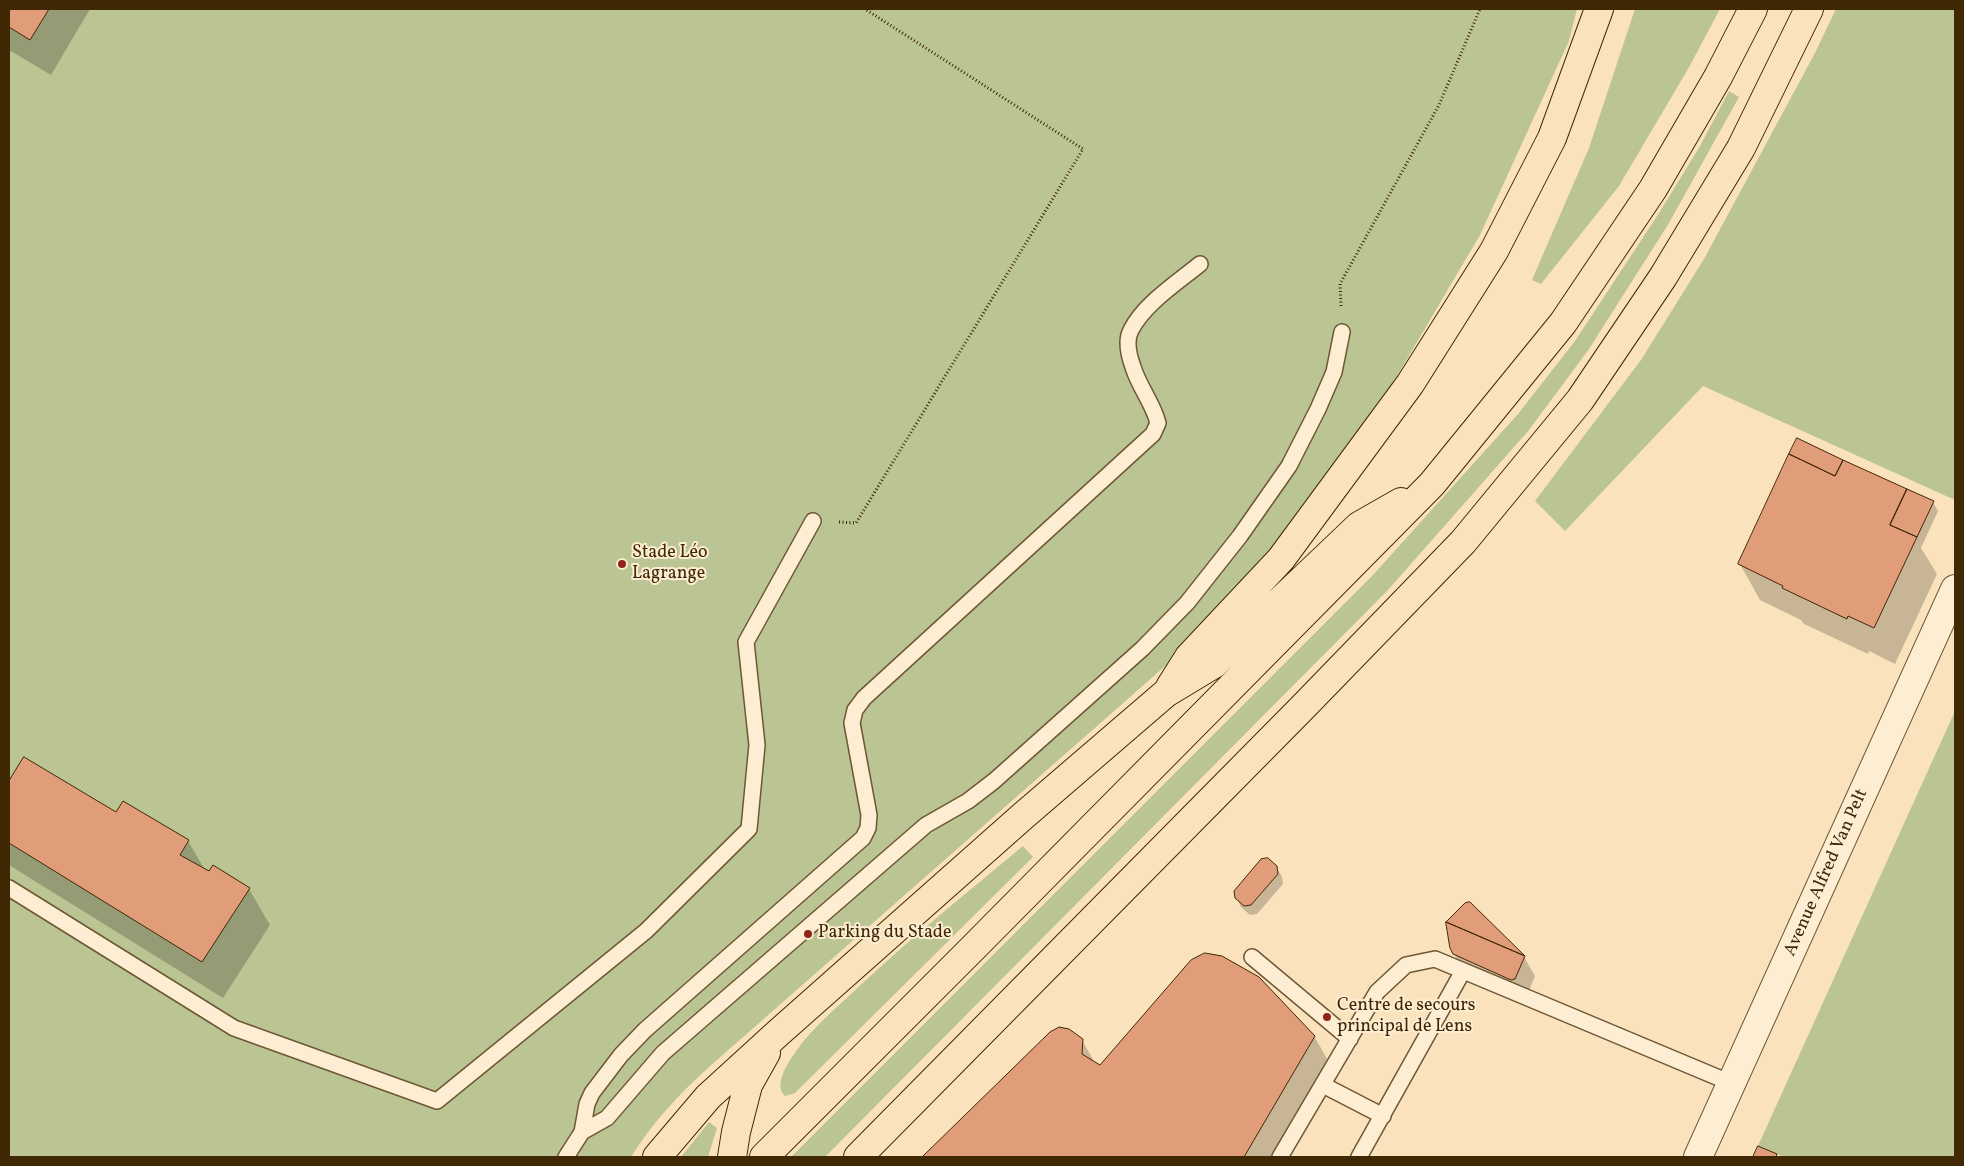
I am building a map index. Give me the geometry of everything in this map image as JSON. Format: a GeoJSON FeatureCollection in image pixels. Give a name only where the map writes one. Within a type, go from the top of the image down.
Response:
{"type":"FeatureCollection","features":[{"type":"Feature","properties":{"kind":"highway"},"geometry":{"type":"LineString","coordinates":[[1166,693],[1189,657],[1281,559],[1421,367],[1494,251],[1552,138],[1599,9]]}},
{"type":"Feature","properties":{"kind":"highway"},"geometry":{"type":"LineString","coordinates":[[764,1157],[1432,484],[1563,323],[1654,188],[1718,77],[1753,9]]}},
{"type":"Feature","properties":{"kind":"highway"},"geometry":{"type":"LineString","coordinates":[[858,1157],[1296,714],[1463,542],[1580,400],[1663,277],[1741,148],[1809,9]]}},
{"type":"Feature","properties":{"kind":"highway"},"geometry":{"type":"LineString","coordinates":[[657,1157],[708,1097],[1023,816],[1166,693],[1214,664],[1359,526],[1432,484]]}},
{"type":"Feature","properties":{"kind":"highway"},"geometry":{"type":"LineString","coordinates":[[732,1157],[736,1132],[748,1085],[777,1034]]}},
{"type":"Feature","properties":{"kind":"street","name":"Avenue Alfred Van Pelt"},"geometry":{"type":"LineString","coordinates":[[1698,1157],[1955,589]]}},
{"type":"Feature","properties":{"kind":"lane"},"geometry":{"type":"LineString","coordinates":[[566,1157],[582,1132],[587,1104],[592,1093],[621,1055],[644,1030],[863,838],[868,828],[869,815],[852,723],[855,710],[864,698],[1153,434],[1158,423],[1155,412],[1134,369],[1128,349],[1130,331],[1144,310],[1200,264]]}},
{"type":"Feature","properties":{"kind":"lane"},"geometry":{"type":"LineString","coordinates":[[582,1132],[608,1118],[663,1053],[926,826],[968,801],[994,781],[1142,649],[1187,603],[1240,536],[1289,466],[1318,409],[1334,372],[1342,332]]}},
{"type":"Feature","properties":{"kind":"lane"},"geometry":{"type":"LineString","coordinates":[[9,888],[234,1028],[437,1100],[646,931],[749,829],[758,745],[746,642],[814,521]]}},
{"type":"Feature","properties":{"kind":"lane"},"geometry":{"type":"LineString","coordinates":[[1252,957],[1350,1038]]}},
{"type":"Feature","properties":{"kind":"lane"},"geometry":{"type":"LineString","coordinates":[[1280,1157],[1377,992],[1406,965],[1435,959],[1731,1083]]}},
{"type":"Feature","properties":{"kind":"lane"},"geometry":{"type":"LineString","coordinates":[[1360,1157],[1463,971]]}},
{"type":"Feature","properties":{"kind":"lane"},"geometry":{"type":"LineString","coordinates":[[1323,1085],[1382,1116]]}},
{"type":"Feature","properties":{"kind":"path"},"geometry":{"type":"LineString","coordinates":[[814,521],[856,523],[1083,149],[865,9]]}},
{"type":"Feature","properties":{"kind":"path"},"geometry":{"type":"LineString","coordinates":[[1342,332],[1340,284],[1439,105],[1480,9]]}},
{"type":"Feature","properties":{"kind":"green space","name":"Stade Léo Lagrange"},"geometry":{"type":"Polygon","coordinates":[[[9,9],[1577,9],[1569,41],[1480,235],[1397,376],[1311,507],[1213,620],[1163,668],[709,1067],[667,1109],[631,1157],[9,1157],[9,9]]]}},
{"type":"Feature","properties":{"kind":"green space"},"geometry":{"type":"Polygon","coordinates":[[[1635,9],[1720,9],[1688,69],[1619,186],[1541,284],[1532,280],[1589,148],[1635,9]]]}},
{"type":"Feature","properties":{"kind":"green space"},"geometry":{"type":"Polygon","coordinates":[[[1836,9],[1955,9],[1955,500],[1703,386],[1565,531],[1535,501],[1641,360],[1704,259],[1815,53],[1836,9]]]}},
{"type":"Feature","properties":{"kind":"green space"},"geometry":{"type":"Polygon","coordinates":[[[1729,91],[1739,97],[1669,223],[1589,349],[1529,430],[1388,590],[825,1157],[791,1157],[1373,575],[1518,414],[1575,341],[1659,213],[1700,146],[1729,91]]]}},
{"type":"Feature","properties":{"kind":"green space"},"geometry":{"type":"Polygon","coordinates":[[[1955,711],[1955,1157],[1784,1157],[1758,1146],[1955,711]]]}},
{"type":"Feature","properties":{"kind":"green space"},"geometry":{"type":"Polygon","coordinates":[[[1023,846],[1033,857],[795,1093],[785,1096],[781,1091],[780,1084],[785,1070],[802,1043],[817,1026],[905,945],[1023,846]]]}},
{"type":"Feature","properties":{"kind":"green space"},"geometry":{"type":"Polygon","coordinates":[[[709,1122],[717,1128],[708,1157],[681,1157],[709,1122]]]}},
{"type":"Feature","properties":{"kind":"building"},"geometry":{"type":"Polygon","coordinates":[[[9,9],[49,9],[30,40],[9,27],[9,9]]]}},
{"type":"Feature","properties":{"kind":"building"},"geometry":{"type":"Polygon","coordinates":[[[1797,438],[1843,460],[1835,476],[1789,454],[1797,438]]]}},
{"type":"Feature","properties":{"kind":"building"},"geometry":{"type":"Polygon","coordinates":[[[1789,454],[1835,476],[1843,460],[1907,489],[1890,525],[1917,537],[1874,628],[1848,616],[1847,619],[1782,588],[1783,586],[1738,564],[1789,454]]]}},
{"type":"Feature","properties":{"kind":"building"},"geometry":{"type":"Polygon","coordinates":[[[1907,489],[1934,501],[1917,537],[1890,525],[1907,489]]]}},
{"type":"Feature","properties":{"kind":"building"},"geometry":{"type":"Polygon","coordinates":[[[24,757],[116,812],[123,801],[189,840],[180,855],[209,871],[213,865],[250,888],[202,962],[9,843],[9,781],[24,757]]]}},
{"type":"Feature","properties":{"kind":"building"},"geometry":{"type":"Polygon","coordinates":[[[1268,858],[1277,866],[1278,874],[1251,905],[1244,906],[1235,898],[1234,891],[1261,859],[1268,858]]]}},
{"type":"Feature","properties":{"kind":"building"},"geometry":{"type":"Polygon","coordinates":[[[1470,902],[1525,956],[1446,922],[1465,903],[1470,902]]]}},
{"type":"Feature","properties":{"kind":"building"},"geometry":{"type":"Polygon","coordinates":[[[1446,922],[1525,956],[1515,979],[1511,980],[1453,954],[1450,948],[1446,922]]]}},
{"type":"Feature","properties":{"kind":"building"},"geometry":{"type":"Polygon","coordinates":[[[1205,953],[1222,956],[1259,977],[1315,1036],[1244,1157],[922,1157],[1050,1032],[1059,1027],[1069,1029],[1083,1039],[1082,1054],[1100,1065],[1191,960],[1205,953]]]}},
{"type":"Feature","properties":{"kind":"building"},"geometry":{"type":"Polygon","coordinates":[[[1758,1146],[1777,1154],[1776,1157],[1753,1157],[1758,1146]]]}},
{"type":"Feature","properties":{"kind":"place","name":"Stade Léo Lagrange"},"geometry":{"type":"Point","coordinates":[622,564]}},
{"type":"Feature","properties":{"kind":"place","name":"Parking du Stade"},"geometry":{"type":"Point","coordinates":[808,934]}},
{"type":"Feature","properties":{"kind":"place","name":"Centre de secours principal de Lens"},"geometry":{"type":"Point","coordinates":[1327,1017]}}]}
